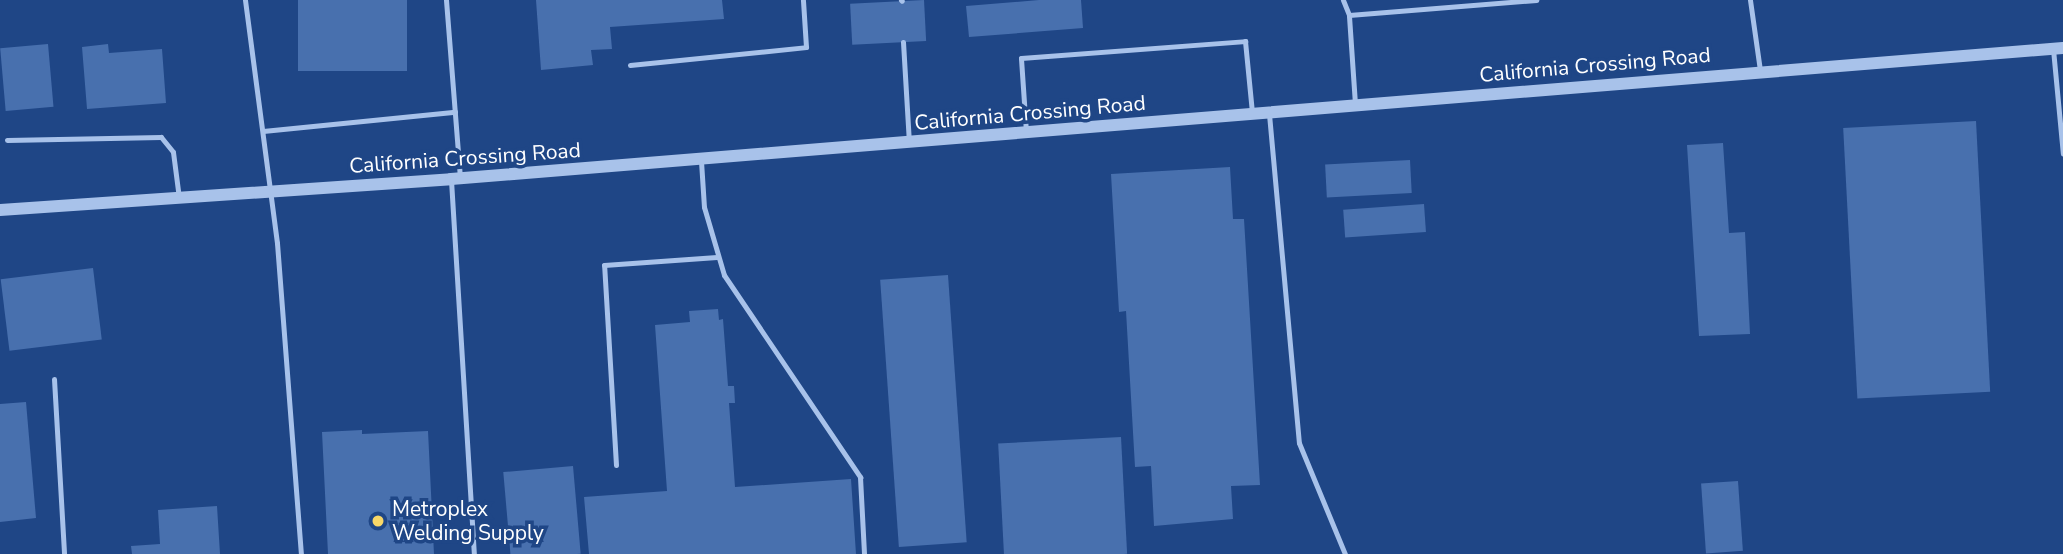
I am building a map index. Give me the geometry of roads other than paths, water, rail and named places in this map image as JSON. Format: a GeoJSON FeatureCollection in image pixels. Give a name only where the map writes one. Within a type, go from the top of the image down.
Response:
{"type":"FeatureCollection","features":[{"type":"Feature","properties":{"kind":"street","name":"California Crossing Road"},"geometry":{"type":"LineString","coordinates":[[0,210],[455,179],[1355,107],[1760,69],[2058,48]]}},
{"type":"Feature","properties":{"kind":"lane"},"geometry":{"type":"LineString","coordinates":[[245,0],[252,75],[271,191],[301,554]]}},
{"type":"Feature","properties":{"kind":"lane"},"geometry":{"type":"LineString","coordinates":[[446,0],[455,112],[455,179],[474,554]]}},
{"type":"Feature","properties":{"kind":"lane"},"geometry":{"type":"LineString","coordinates":[[630,65],[806,47],[803,0]]}},
{"type":"Feature","properties":{"kind":"lane"},"geometry":{"type":"LineString","coordinates":[[1343,0],[1349,15],[1355,107]]}},
{"type":"Feature","properties":{"kind":"lane"},"geometry":{"type":"LineString","coordinates":[[1349,15],[1536,0]]}},
{"type":"Feature","properties":{"kind":"lane"},"geometry":{"type":"LineString","coordinates":[[1750,0],[1760,69]]}},
{"type":"Feature","properties":{"kind":"lane"},"geometry":{"type":"LineString","coordinates":[[1026,132],[1021,58],[1245,41],[1252,115]]}},
{"type":"Feature","properties":{"kind":"lane"},"geometry":{"type":"LineString","coordinates":[[903,42],[909,142]]}},
{"type":"Feature","properties":{"kind":"lane"},"geometry":{"type":"LineString","coordinates":[[2058,48],[2063,154]]}},
{"type":"Feature","properties":{"kind":"lane"},"geometry":{"type":"LineString","coordinates":[[263,131],[455,112]]}},
{"type":"Feature","properties":{"kind":"lane"},"geometry":{"type":"LineString","coordinates":[[1269,114],[1299,443],[1345,554]]}},
{"type":"Feature","properties":{"kind":"lane"},"geometry":{"type":"LineString","coordinates":[[7,140],[161,137],[173,152],[179,198]]}},
{"type":"Feature","properties":{"kind":"lane"},"geometry":{"type":"LineString","coordinates":[[701,159],[704,207],[724,275],[860,477],[864,554]]}},
{"type":"Feature","properties":{"kind":"lane"},"geometry":{"type":"LineString","coordinates":[[616,465],[604,265],[718,257]]}},
{"type":"Feature","properties":{"kind":"lane"},"geometry":{"type":"LineString","coordinates":[[54,379],[64,554]]}},
{"type":"Feature","properties":{"kind":"place","name":"Metroplex Welding Supply"},"geometry":{"type":"Point","coordinates":[378,521]}}]}
